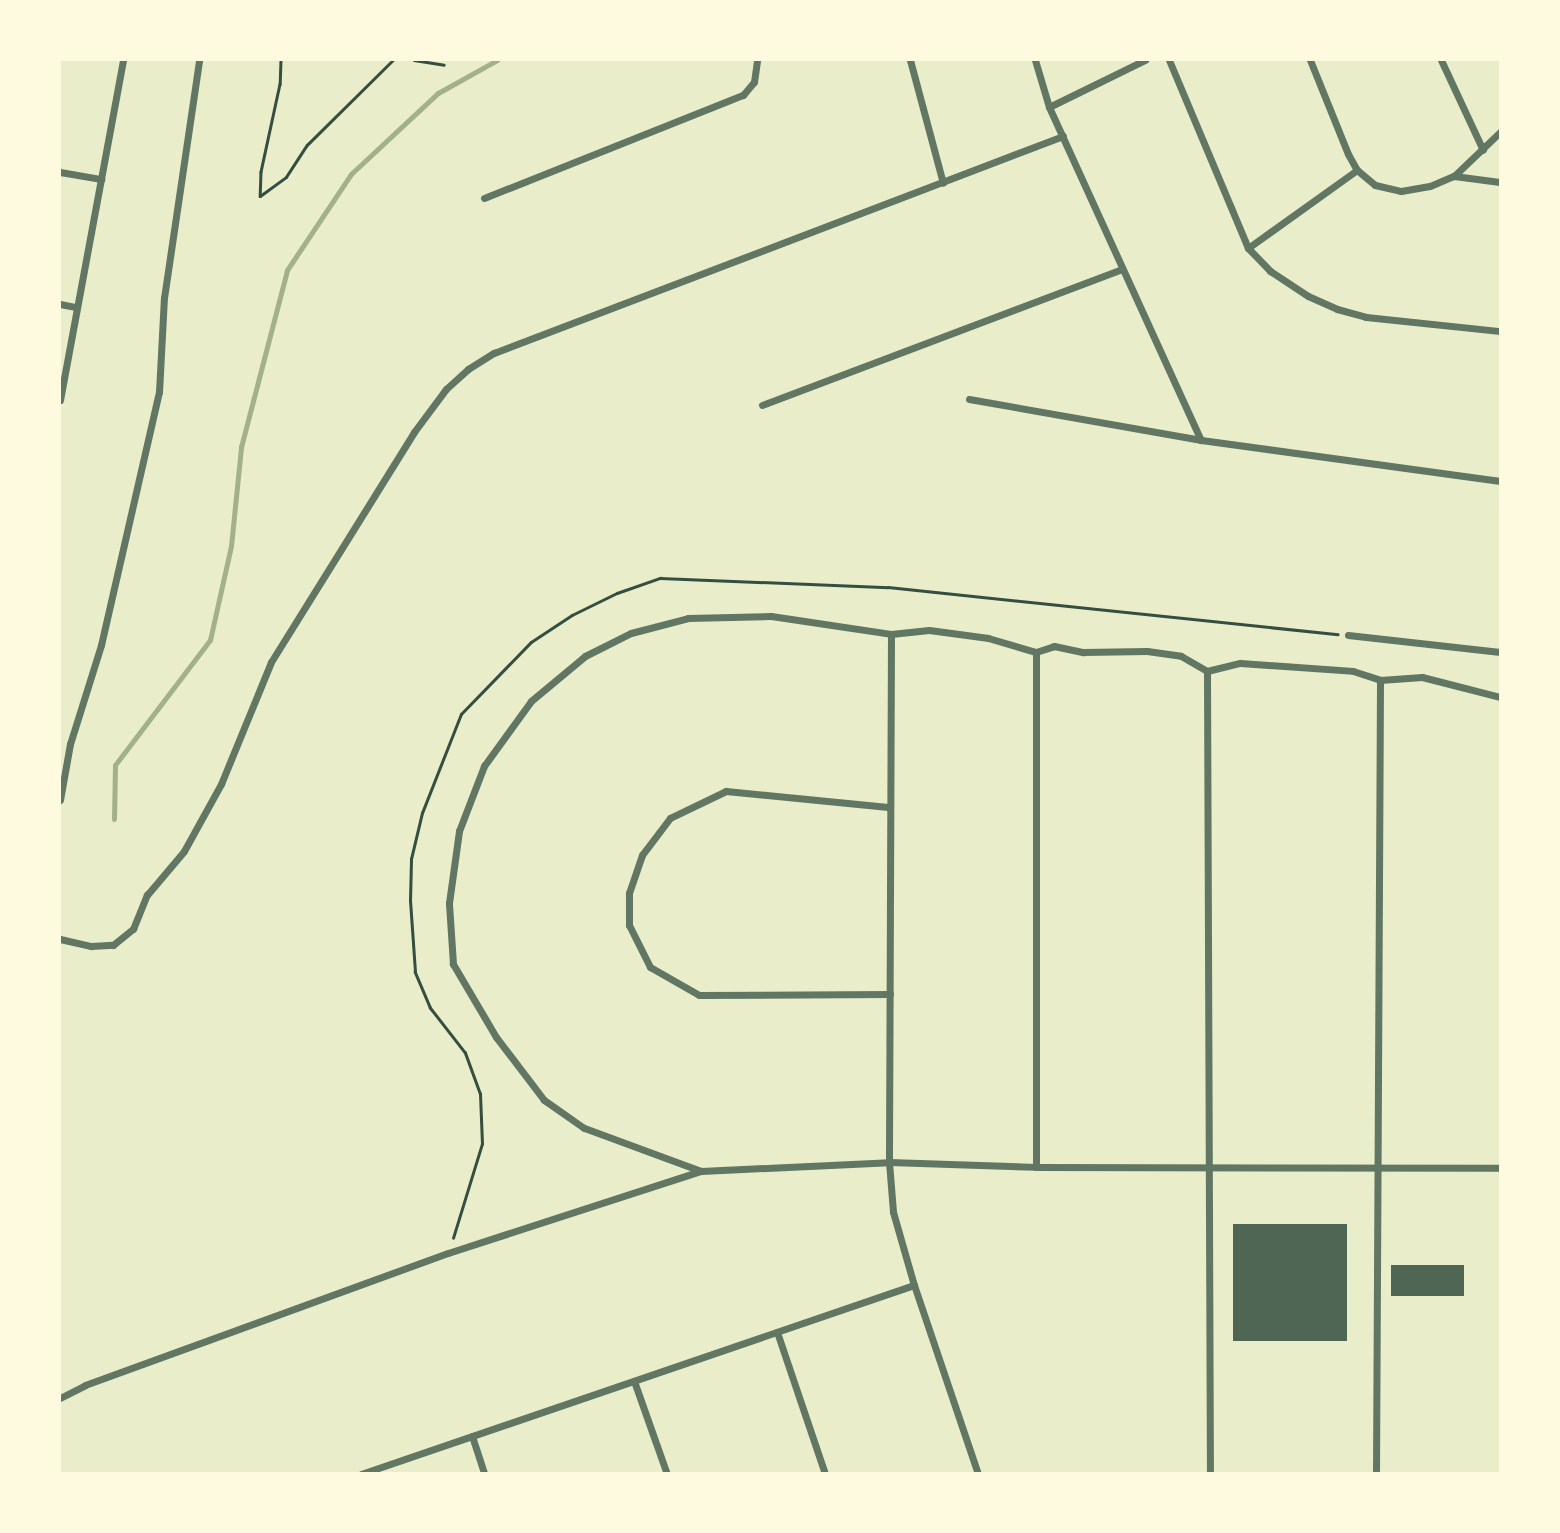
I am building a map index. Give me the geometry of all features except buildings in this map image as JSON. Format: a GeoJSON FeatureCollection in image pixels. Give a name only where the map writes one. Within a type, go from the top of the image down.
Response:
{"type":"FeatureCollection","features":[{"type":"Feature","properties":{"kind":"street"},"geometry":{"type":"LineString","coordinates":[[60,400],[75,307],[123,60]]}},
{"type":"Feature","properties":{"kind":"street"},"geometry":{"type":"LineString","coordinates":[[60,800],[70,744],[101,645],[159,392],[164,298],[199,60]]}},
{"type":"Feature","properties":{"kind":"street"},"geometry":{"type":"LineString","coordinates":[[484,198],[743,95],[754,82],[757,60]]}},
{"type":"Feature","properties":{"kind":"street"},"geometry":{"type":"LineString","coordinates":[[910,60],[943,183]]}},
{"type":"Feature","properties":{"kind":"street"},"geometry":{"type":"LineString","coordinates":[[1035,60],[1049,107],[1200,440]]}},
{"type":"Feature","properties":{"kind":"street"},"geometry":{"type":"LineString","coordinates":[[1049,107],[1145,60]]}},
{"type":"Feature","properties":{"kind":"street"},"geometry":{"type":"LineString","coordinates":[[1169,60],[1248,248],[1288,285],[1337,309],[1366,317],[1500,331]]}},
{"type":"Feature","properties":{"kind":"street"},"geometry":{"type":"LineString","coordinates":[[1310,60],[1357,170],[1375,184],[1401,191],[1430,186],[1454,176],[1500,132]]}},
{"type":"Feature","properties":{"kind":"street"},"geometry":{"type":"LineString","coordinates":[[1441,60],[1483,150]]}},
{"type":"Feature","properties":{"kind":"street"},"geometry":{"type":"LineString","coordinates":[[60,939],[91,946],[113,945],[133,929],[147,895],[184,851],[220,784],[271,662],[414,432],[446,389],[468,369],[494,353],[1063,136]]}},
{"type":"Feature","properties":{"kind":"street"},"geometry":{"type":"LineString","coordinates":[[1248,248],[1357,170]]}},
{"type":"Feature","properties":{"kind":"street"},"geometry":{"type":"LineString","coordinates":[[60,172],[100,179]]}},
{"type":"Feature","properties":{"kind":"street"},"geometry":{"type":"LineString","coordinates":[[1454,176],[1500,182]]}},
{"type":"Feature","properties":{"kind":"street"},"geometry":{"type":"LineString","coordinates":[[762,405],[1122,269]]}},
{"type":"Feature","properties":{"kind":"street"},"geometry":{"type":"LineString","coordinates":[[60,304],[75,307]]}},
{"type":"Feature","properties":{"kind":"street"},"geometry":{"type":"LineString","coordinates":[[969,399],[1200,440],[1500,481]]}},
{"type":"Feature","properties":{"kind":"street"},"geometry":{"type":"LineString","coordinates":[[701,1171],[584,1128],[544,1100],[496,1037],[453,964],[449,903],[459,831],[484,766],[531,701],[584,656],[631,633],[688,618],[771,617],[891,634],[929,630],[988,638],[1035,652],[1054,646],[1083,652],[1147,650],[1181,656],[1207,671],[1240,663],[1353,671],[1380,680],[1422,677],[1500,697]]}},
{"type":"Feature","properties":{"kind":"street"},"geometry":{"type":"LineString","coordinates":[[891,634],[888,807],[889,1162],[893,1212],[914,1286],[978,1474]]}},
{"type":"Feature","properties":{"kind":"street"},"geometry":{"type":"LineString","coordinates":[[1348,635],[1500,652]]}},
{"type":"Feature","properties":{"kind":"street"},"geometry":{"type":"LineString","coordinates":[[1035,652],[1036,1167]]}},
{"type":"Feature","properties":{"kind":"street"},"geometry":{"type":"LineString","coordinates":[[1207,671],[1210,1474]]}},
{"type":"Feature","properties":{"kind":"street"},"geometry":{"type":"LineString","coordinates":[[1376,1474],[1380,1166],[1380,680]]}},
{"type":"Feature","properties":{"kind":"street"},"geometry":{"type":"LineString","coordinates":[[888,807],[726,791],[670,818],[642,855],[629,893],[629,925],[650,967],[699,995],[890,994]]}},
{"type":"Feature","properties":{"kind":"street"},"geometry":{"type":"LineString","coordinates":[[60,1398],[85,1385],[448,1253],[701,1171],[889,1162],[1036,1167],[1500,1168]]}},
{"type":"Feature","properties":{"kind":"street"},"geometry":{"type":"LineString","coordinates":[[361,1474],[914,1286]]}},
{"type":"Feature","properties":{"kind":"street"},"geometry":{"type":"LineString","coordinates":[[777,1332],[825,1474]]}},
{"type":"Feature","properties":{"kind":"street"},"geometry":{"type":"LineString","coordinates":[[634,1381],[667,1474]]}},
{"type":"Feature","properties":{"kind":"street"},"geometry":{"type":"LineString","coordinates":[[472,1436],[484,1474]]}},
{"type":"Feature","properties":{"kind":"path"},"geometry":{"type":"LineString","coordinates":[[281,60],[280,84],[261,172],[260,196],[286,177],[307,145],[393,60]]}},
{"type":"Feature","properties":{"kind":"path"},"geometry":{"type":"LineString","coordinates":[[414,60],[444,65]]}},
{"type":"Feature","properties":{"kind":"path"},"geometry":{"type":"LineString","coordinates":[[448,1253],[482,1144],[480,1094],[465,1053],[430,1008],[415,972],[410,901],[411,859],[422,813],[461,714],[531,642],[572,615],[617,593],[660,578],[888,587],[1348,635]]}},
{"type":"Feature","properties":{"kind":"waterway"},"geometry":{"type":"LineString","coordinates":[[114,819],[115,765],[210,640],[231,546],[241,447],[287,270],[351,174],[438,93],[497,60]]}}]}
